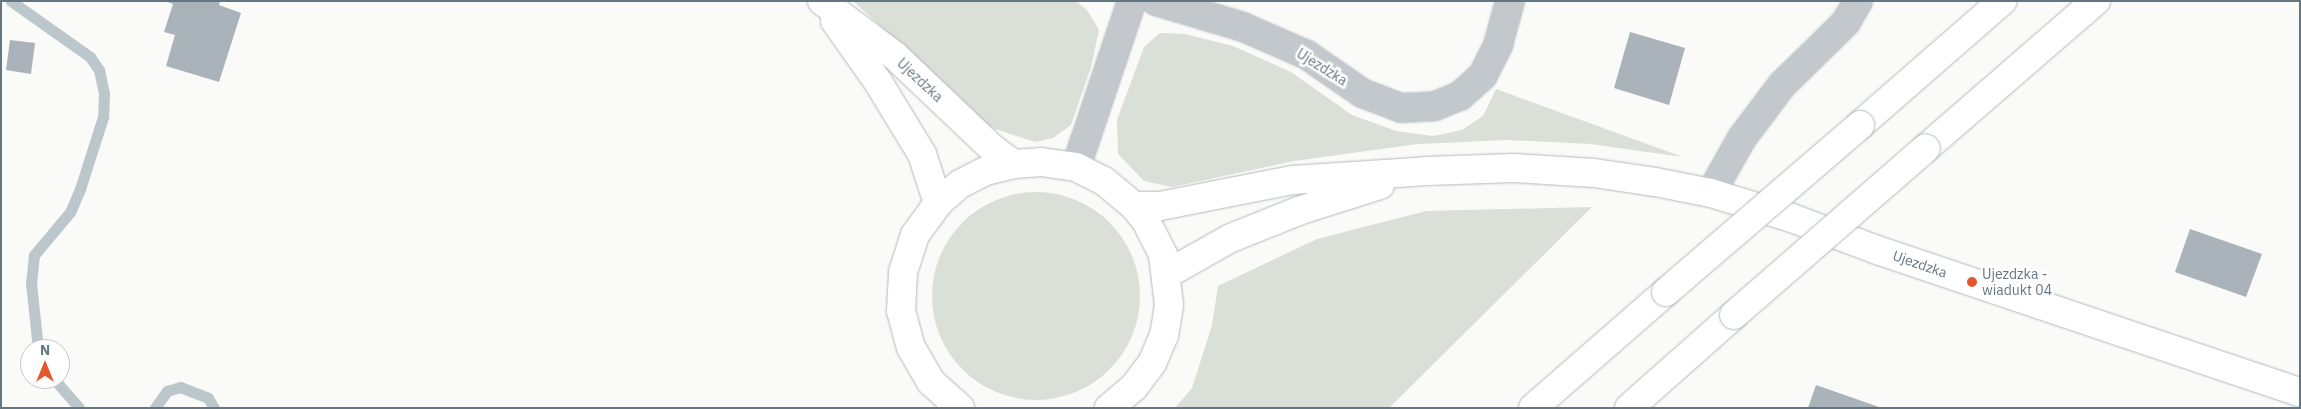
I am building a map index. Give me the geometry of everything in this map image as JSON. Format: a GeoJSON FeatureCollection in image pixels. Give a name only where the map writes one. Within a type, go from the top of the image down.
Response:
{"type":"FeatureCollection","features":[{"type":"Feature","properties":{"kind":"main road","name":"Ujezdzka"},"geometry":{"type":"LineString","coordinates":[[821,1],[894,55],[993,150],[1014,164]]}},
{"type":"Feature","properties":{"kind":"main road","name":"Ujezdzka"},"geometry":{"type":"LineString","coordinates":[[821,1],[878,82],[922,154],[938,203]]}},
{"type":"Feature","properties":{"kind":"main road"},"geometry":{"type":"LineString","coordinates":[[1533,408],[2002,1]]}},
{"type":"Feature","properties":{"kind":"main road"},"geometry":{"type":"LineString","coordinates":[[1629,408],[2096,1]]}},
{"type":"Feature","properties":{"kind":"main road"},"geometry":{"type":"LineString","coordinates":[[960,408],[931,382],[911,348],[901,311],[902,272],[915,235],[938,203],[960,184],[986,171],[1014,164],[1041,162],[1076,167],[1104,181],[1134,206],[1156,238],[1168,274],[1169,305],[1164,334],[1152,362],[1134,387],[1109,408]]}},
{"type":"Feature","properties":{"kind":"main road","name":"Ujezdzka"},"geometry":{"type":"LineString","coordinates":[[1134,206],[1160,206],[1293,180],[1427,171],[1514,168],[1594,173],[1711,193],[2300,392]]}},
{"type":"Feature","properties":{"kind":"main road","name":"Ujezdzka"},"geometry":{"type":"LineString","coordinates":[[1168,274],[1231,238],[1298,210],[1427,171]]}},
{"type":"Feature","properties":{"kind":"street"},"geometry":{"type":"LineString","coordinates":[[1076,167],[1132,1]]}},
{"type":"Feature","properties":{"kind":"street","name":"Ujezdzka"},"geometry":{"type":"LineString","coordinates":[[1156,1],[1243,27],[1306,55],[1362,93],[1401,108],[1435,106],[1460,96],[1483,75],[1498,45],[1510,1]]}},
{"type":"Feature","properties":{"kind":"street"},"geometry":{"type":"LineString","coordinates":[[1711,193],[1742,138],[1782,85],[1846,22],[1858,1]]}},
{"type":"Feature","properties":{"kind":"shaded area"},"geometry":{"type":"Polygon","coordinates":[[[853,1],[1076,1],[1087,10],[1099,30],[1091,67],[1071,125],[1053,138],[1035,142],[992,128],[853,1]]]}},
{"type":"Feature","properties":{"kind":"shaded area"},"geometry":{"type":"Polygon","coordinates":[[[1160,33],[1185,34],[1233,46],[1291,72],[1352,115],[1396,131],[1433,136],[1462,130],[1483,116],[1496,89],[1683,157],[1590,144],[1507,140],[1418,144],[1294,161],[1172,187],[1144,181],[1118,154],[1117,120],[1144,47],[1160,33]]]}},
{"type":"Feature","properties":{"kind":"shaded area"},"geometry":{"type":"Polygon","coordinates":[[[1036,192],[1056,194],[1076,200],[1102,216],[1116,230],[1132,256],[1138,276],[1140,296],[1138,316],[1132,336],[1116,362],[1102,376],[1076,392],[1056,398],[1036,400],[1016,398],[996,392],[970,376],[956,362],[940,336],[934,316],[932,296],[934,276],[940,256],[956,230],[970,216],[996,200],[1016,194],[1036,192]]]}},
{"type":"Feature","properties":{"kind":"shaded area"},"geometry":{"type":"Polygon","coordinates":[[[1592,207],[1389,408],[1175,408],[1192,388],[1212,325],[1218,286],[1317,239],[1426,211],[1592,207]]]}},
{"type":"Feature","properties":{"kind":"building"},"geometry":{"type":"Polygon","coordinates":[[[165,1],[220,1],[219,5],[241,13],[219,82],[166,66],[175,35],[164,32],[173,4],[165,1]]]}},
{"type":"Feature","properties":{"kind":"building"},"geometry":{"type":"Polygon","coordinates":[[[1630,32],[1685,48],[1669,105],[1614,88],[1630,32]]]}},
{"type":"Feature","properties":{"kind":"building"},"geometry":{"type":"Polygon","coordinates":[[[10,40],[35,43],[31,74],[6,70],[10,40]]]}},
{"type":"Feature","properties":{"kind":"building"},"geometry":{"type":"Polygon","coordinates":[[[2190,229],[2262,254],[2246,297],[2175,272],[2190,229]]]}},
{"type":"Feature","properties":{"kind":"building"},"geometry":{"type":"Polygon","coordinates":[[[1816,385],[1879,407],[1879,408],[1808,408],[1816,385]]]}},
{"type":"Feature","properties":{"kind":"waterway"},"geometry":{"type":"LineString","coordinates":[[11,1],[90,57],[99,70],[104,93],[103,117],[80,189],[70,212],[34,255],[31,283],[37,339]]}},
{"type":"Feature","properties":{"kind":"waterway"},"geometry":{"type":"LineString","coordinates":[[155,408],[167,391],[180,387],[208,398],[214,408]]}},
{"type":"Feature","properties":{"kind":"waterway"},"geometry":{"type":"LineString","coordinates":[[63,389],[79,408]]}},
{"type":"Feature","properties":{"kind":"place","name":"Ujezdzka - wiadukt 04"},"geometry":{"type":"Point","coordinates":[1972,282]}}]}
